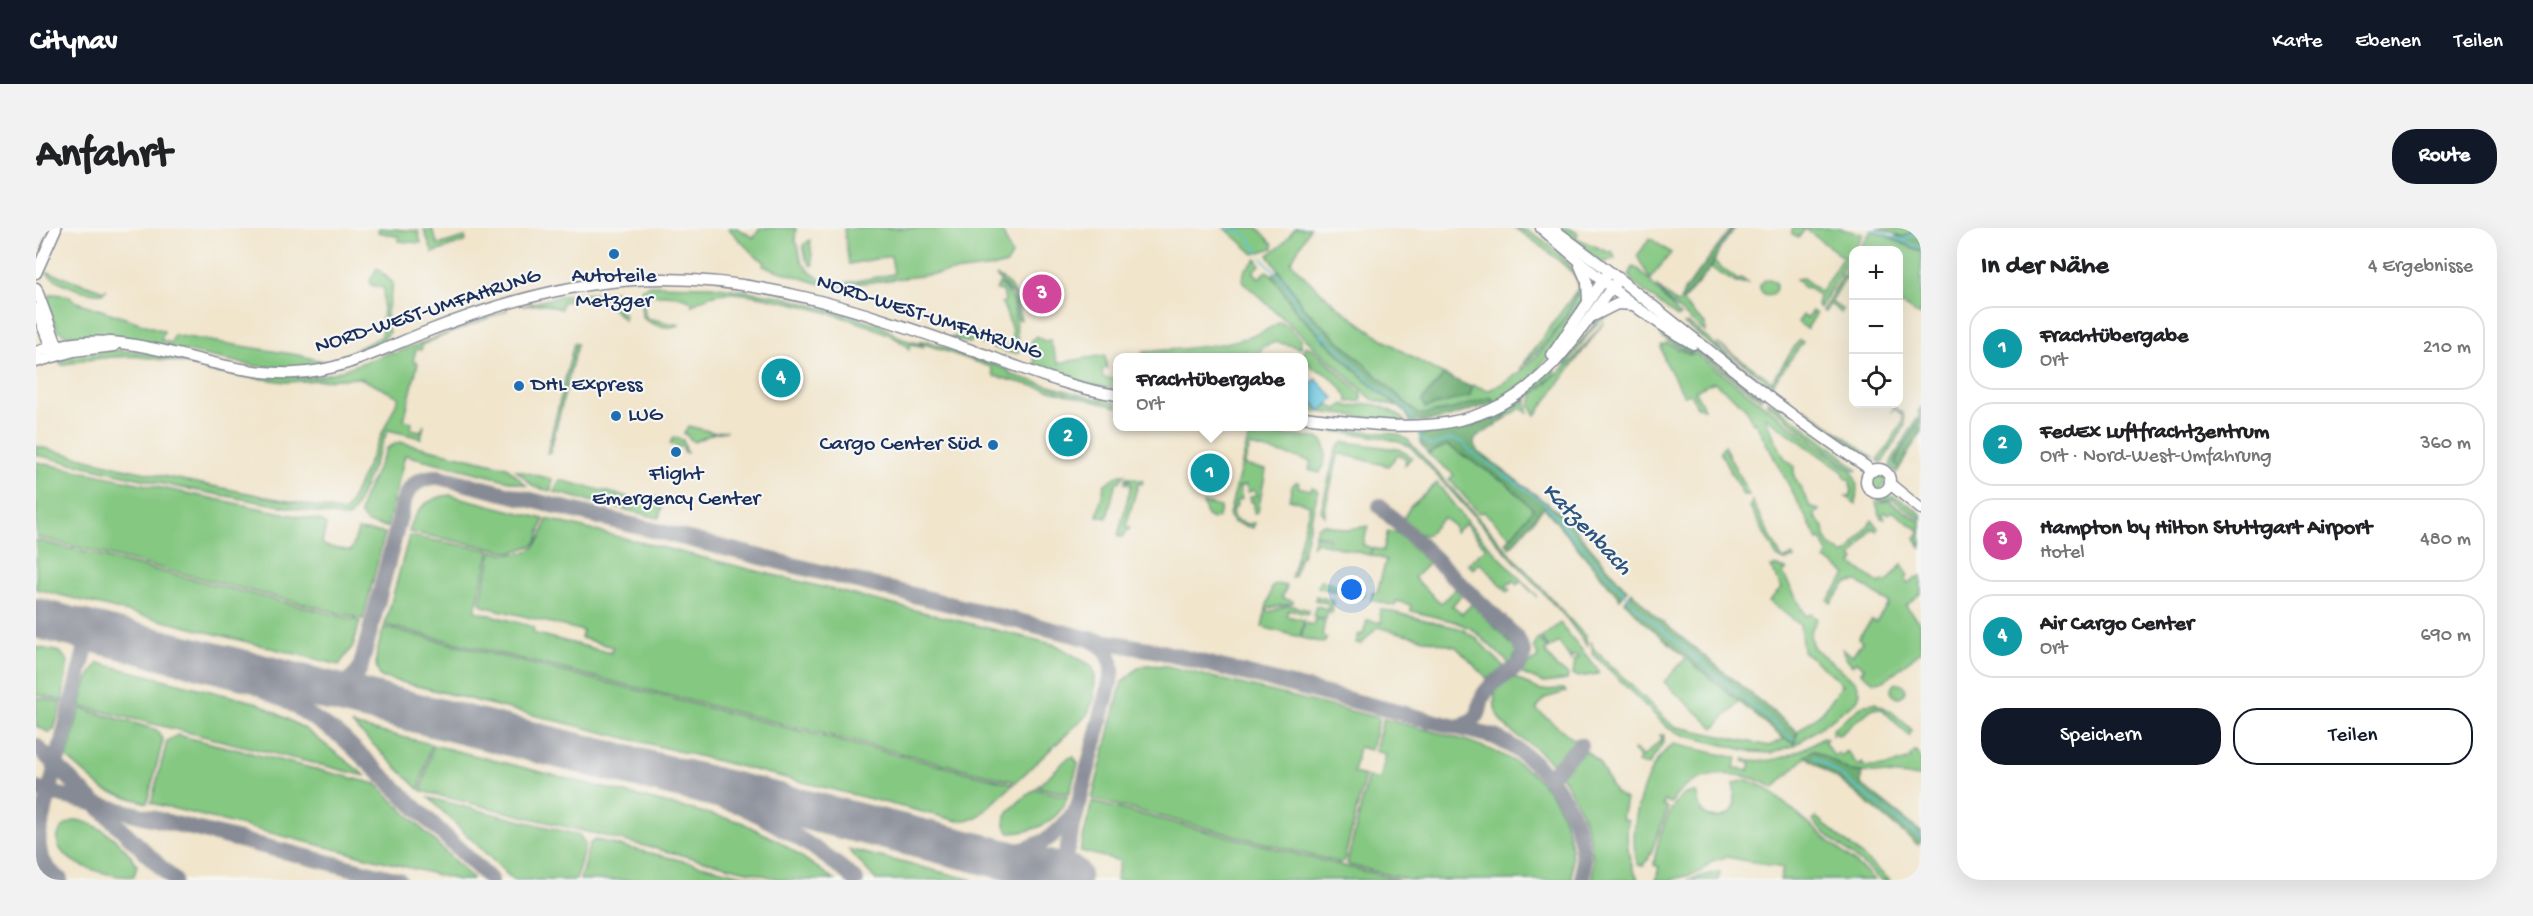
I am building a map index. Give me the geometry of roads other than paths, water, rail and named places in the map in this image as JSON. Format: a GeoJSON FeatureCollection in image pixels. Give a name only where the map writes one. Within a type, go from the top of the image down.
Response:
{"type":"FeatureCollection","features":[{"type":"Feature","properties":{"kind":"main road"},"geometry":{"type":"LineString","coordinates":[[36,273],[56,228]]}},
{"type":"Feature","properties":{"kind":"main road"},"geometry":{"type":"LineString","coordinates":[[1541,228],[1577,260],[1611,279],[1635,305],[1675,334],[1725,362]]}},
{"type":"Feature","properties":{"kind":"main road"},"geometry":{"type":"LineString","coordinates":[[1552,228],[1611,279],[1725,362],[1870,474],[1886,472],[1888,487],[1921,509]]}},
{"type":"Feature","properties":{"kind":"main road"},"geometry":{"type":"LineString","coordinates":[[1577,260],[1585,274],[1588,301]]}},
{"type":"Feature","properties":{"kind":"main road"},"geometry":{"type":"LineString","coordinates":[[1515,395],[1556,350],[1588,301],[1611,279]]}},
{"type":"Feature","properties":{"kind":"main road"},"geometry":{"type":"LineString","coordinates":[[1308,418],[1419,427],[1472,417],[1515,395],[1554,362],[1588,320],[1611,279]]}},
{"type":"Feature","properties":{"kind":"main road","name":"NORD-WEST-UMFAHRUNG"},"geometry":{"type":"LineString","coordinates":[[54,350],[87,340],[108,340],[271,372],[319,371],[348,364],[446,324],[536,295],[630,280],[709,280],[764,287],[826,302],[1050,378],[1113,394]]}},
{"type":"Feature","properties":{"kind":"main road"},"geometry":{"type":"LineString","coordinates":[[36,288],[54,350],[36,355]]}},
{"type":"Feature","properties":{"kind":"main road"},"geometry":{"type":"LineString","coordinates":[[1588,320],[1614,305],[1635,305]]}},
{"type":"Feature","properties":{"kind":"main road"},"geometry":{"type":"LineString","coordinates":[[36,309],[47,330],[66,338],[87,340]]}},
{"type":"Feature","properties":{"kind":"main road"},"geometry":{"type":"LineString","coordinates":[[36,355],[47,330]]}},
{"type":"Feature","properties":{"kind":"main road","name":"NORD-WEST-UMFAHRUNG"},"geometry":{"type":"LineString","coordinates":[[54,350],[133,346]]}},
{"type":"Feature","properties":{"kind":"main road"},"geometry":{"type":"LineString","coordinates":[[1870,474],[1867,484],[1872,491],[1880,492],[1888,487]]}},
{"type":"Feature","properties":{"kind":"water"},"geometry":{"type":"Polygon","coordinates":[[[1316,379],[1334,398],[1321,411],[1308,397],[1308,386],[1316,379]]]}},
{"type":"Feature","properties":{"kind":"waterway","name":"Katzenbach"},"geometry":{"type":"LineString","coordinates":[[1227,228],[1247,234],[1259,253]]}},
{"type":"Feature","properties":{"kind":"waterway"},"geometry":{"type":"LineString","coordinates":[[1870,228],[1921,248]]}},
{"type":"Feature","properties":{"kind":"waterway"},"geometry":{"type":"LineString","coordinates":[[1902,240],[1912,235],[1921,235]]}},
{"type":"Feature","properties":{"kind":"waterway","name":"Katzenbach"},"geometry":{"type":"LineString","coordinates":[[1262,258],[1284,281],[1301,311],[1377,387],[1407,408],[1413,421]]}},
{"type":"Feature","properties":{"kind":"waterway"},"geometry":{"type":"LineString","coordinates":[[1320,343],[1323,333]]}},
{"type":"Feature","properties":{"kind":"waterway","name":"Katzenbach"},"geometry":{"type":"LineString","coordinates":[[1416,429],[1420,438],[1431,446],[1451,439],[1463,442],[1470,451],[1543,502],[1639,610],[1794,740]]}},
{"type":"Feature","properties":{"kind":"waterway","name":"Katzenbach"},"geometry":{"type":"LineString","coordinates":[[1814,757],[1921,838]]}},
{"type":"Feature","properties":{"kind":"place","name":"Autoteile Metzger"},"geometry":{"type":"Point","coordinates":[614,254]}},
{"type":"Feature","properties":{"kind":"place","name":"Hampton by Hilton Stuttgart Airport"},"geometry":{"type":"Point","coordinates":[1042,294]}},
{"type":"Feature","properties":{"kind":"place","name":"Air Cargo Center"},"geometry":{"type":"Point","coordinates":[781,378]}},
{"type":"Feature","properties":{"kind":"place","name":"DHL Express"},"geometry":{"type":"Point","coordinates":[519,386]}},
{"type":"Feature","properties":{"kind":"place","name":"LUG"},"geometry":{"type":"Point","coordinates":[616,416]}},
{"type":"Feature","properties":{"kind":"place","name":"FedEx Luftfrachtzentrum"},"geometry":{"type":"Point","coordinates":[1068,437]}},
{"type":"Feature","properties":{"kind":"place","name":"Cargo Center Süd"},"geometry":{"type":"Point","coordinates":[993,445]}},
{"type":"Feature","properties":{"kind":"place","name":"Flight Emergency Center"},"geometry":{"type":"Point","coordinates":[676,452]}},
{"type":"Feature","properties":{"kind":"place","name":"Frachtübergabe"},"geometry":{"type":"Point","coordinates":[1210,473]}}]}
